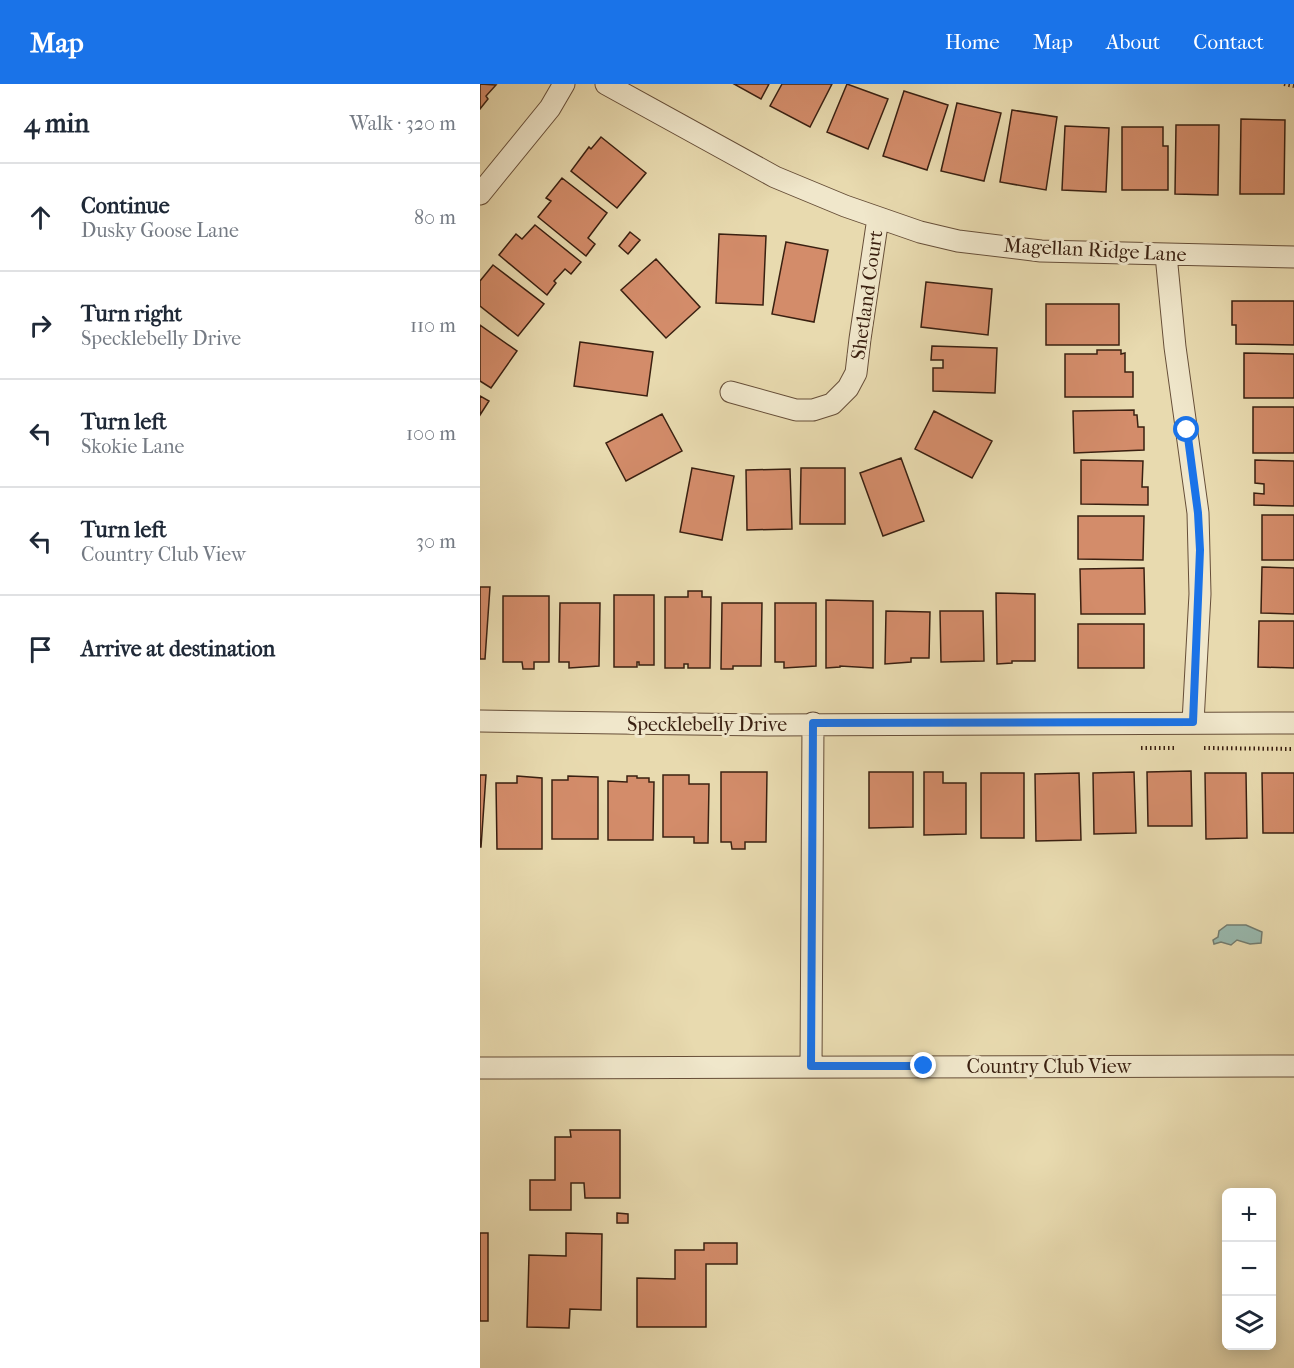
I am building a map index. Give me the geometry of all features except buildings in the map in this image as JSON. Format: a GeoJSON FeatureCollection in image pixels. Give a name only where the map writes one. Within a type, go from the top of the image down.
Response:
{"type":"FeatureCollection","features":[{"type":"Feature","properties":{"kind":"street"},"geometry":{"type":"LineString","coordinates":[[480,194],[550,108],[564,84]]}},
{"type":"Feature","properties":{"kind":"street","name":"Magellan Ridge Lane"},"geometry":{"type":"LineString","coordinates":[[606,84],[775,177],[878,218],[920,232],[958,240],[1041,251],[1294,257]]}},
{"type":"Feature","properties":{"kind":"street","name":"Shetland Court"},"geometry":{"type":"LineString","coordinates":[[731,392],[796,410],[813,410],[832,404],[848,388],[856,373],[878,218]]}},
{"type":"Feature","properties":{"kind":"street"},"geometry":{"type":"LineString","coordinates":[[1166,255],[1181,391],[1198,513],[1200,583],[1193,722]]}},
{"type":"Feature","properties":{"kind":"street","name":"Specklebelly Drive"},"geometry":{"type":"LineString","coordinates":[[480,721],[710,724],[1294,723]]}},
{"type":"Feature","properties":{"kind":"street"},"geometry":{"type":"LineString","coordinates":[[811,1066],[813,723]]}},
{"type":"Feature","properties":{"kind":"street","name":"Country Club View"},"geometry":{"type":"LineString","coordinates":[[480,1068],[1294,1066]]}},
{"type":"Feature","properties":{"kind":"path"},"geometry":{"type":"LineString","coordinates":[[1284,84],[1294,86]]}},
{"type":"Feature","properties":{"kind":"water"},"geometry":{"type":"Polygon","coordinates":[[[1227,925],[1246,925],[1262,932],[1261,943],[1250,944],[1237,940],[1231,945],[1221,942],[1214,944],[1213,940],[1218,937],[1219,931],[1227,925]]]}},
{"type":"Feature","properties":{"kind":"route"},"geometry":{"type":"LineString","coordinates":[[924,1066],[811,1066],[813,723],[1193,722],[1200,550],[1198,513],[1187,430]]}}]}
